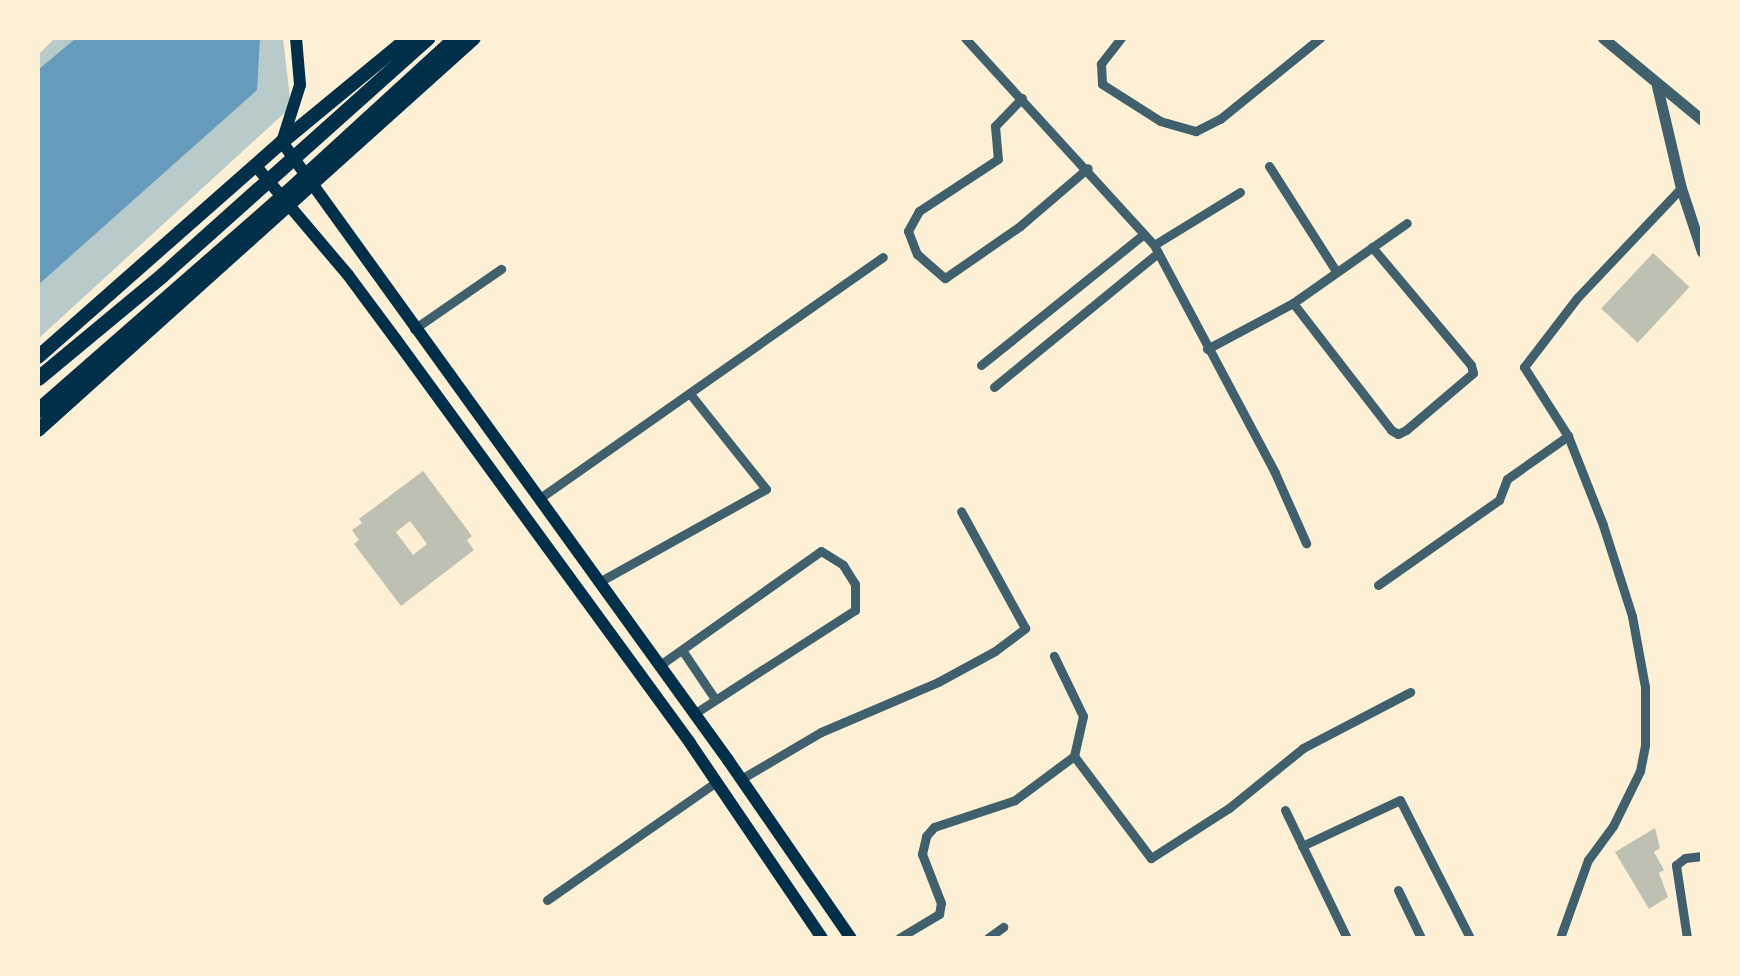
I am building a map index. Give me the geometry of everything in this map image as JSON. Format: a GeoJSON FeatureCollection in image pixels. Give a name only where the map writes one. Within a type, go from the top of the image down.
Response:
{"type":"FeatureCollection","features":[{"type":"Feature","properties":{"kind":"highway"},"geometry":{"type":"LineString","coordinates":[[38,378],[175,263],[428,38]]}},
{"type":"Feature","properties":{"kind":"highway"},"geometry":{"type":"LineString","coordinates":[[38,410],[455,38]]}},
{"type":"Feature","properties":{"kind":"main road"},"geometry":{"type":"LineString","coordinates":[[296,38],[300,85],[282,142],[311,188],[695,713],[851,938]]}},
{"type":"Feature","properties":{"kind":"main road"},"geometry":{"type":"LineString","coordinates":[[38,357],[255,165],[408,38]]}},
{"type":"Feature","properties":{"kind":"main road"},"geometry":{"type":"LineString","coordinates":[[38,430],[474,38]]}},
{"type":"Feature","properties":{"kind":"main road"},"geometry":{"type":"LineString","coordinates":[[255,165],[387,328],[716,782],[822,938]]}},
{"type":"Feature","properties":{"kind":"street"},"geometry":{"type":"LineString","coordinates":[[965,38],[1088,168],[1156,249],[1274,473],[1306,543]]}},
{"type":"Feature","properties":{"kind":"street"},"geometry":{"type":"LineString","coordinates":[[1121,38],[1101,64],[1102,84],[1160,121],[1196,132],[1220,119],[1315,39]]}},
{"type":"Feature","properties":{"kind":"street"},"geometry":{"type":"LineString","coordinates":[[1603,38],[1702,120]]}},
{"type":"Feature","properties":{"kind":"street"},"geometry":{"type":"LineString","coordinates":[[1658,86],[1681,188],[1702,252]]}},
{"type":"Feature","properties":{"kind":"street"},"geometry":{"type":"LineString","coordinates":[[1022,98],[996,126],[998,159],[919,211],[908,231],[924,262],[945,278],[1010,234],[1088,168]]}},
{"type":"Feature","properties":{"kind":"street"},"geometry":{"type":"LineString","coordinates":[[1269,166],[1336,270]]}},
{"type":"Feature","properties":{"kind":"street"},"geometry":{"type":"LineString","coordinates":[[1560,938],[1588,860],[1613,826],[1640,771],[1645,745],[1646,686],[1632,616],[1568,436],[1524,366],[1578,298],[1681,188]]}},
{"type":"Feature","properties":{"kind":"street"},"geometry":{"type":"LineString","coordinates":[[994,387],[1156,249],[1240,192]]}},
{"type":"Feature","properties":{"kind":"street"},"geometry":{"type":"LineString","coordinates":[[1206,349],[1292,303],[1407,224]]}},
{"type":"Feature","properties":{"kind":"street"},"geometry":{"type":"LineString","coordinates":[[980,365],[1144,234]]}},
{"type":"Feature","properties":{"kind":"street"},"geometry":{"type":"LineString","coordinates":[[1292,303],[1390,430],[1398,434],[1406,430],[1473,374],[1471,366],[1372,247]]}},
{"type":"Feature","properties":{"kind":"street"},"geometry":{"type":"LineString","coordinates":[[540,498],[884,257]]}},
{"type":"Feature","properties":{"kind":"street"},"geometry":{"type":"LineString","coordinates":[[414,329],[502,269]]}},
{"type":"Feature","properties":{"kind":"street"},"geometry":{"type":"LineString","coordinates":[[600,582],[766,489],[692,395]]}},
{"type":"Feature","properties":{"kind":"street"},"geometry":{"type":"LineString","coordinates":[[1378,586],[1499,500],[1507,479],[1568,436]]}},
{"type":"Feature","properties":{"kind":"street"},"geometry":{"type":"LineString","coordinates":[[741,778],[821,732],[938,682],[994,651],[1025,628],[961,511]]}},
{"type":"Feature","properties":{"kind":"street"},"geometry":{"type":"LineString","coordinates":[[660,665],[821,552],[843,565],[855,584],[855,610],[695,713]]}},
{"type":"Feature","properties":{"kind":"street"},"geometry":{"type":"LineString","coordinates":[[682,650],[715,698]]}},
{"type":"Feature","properties":{"kind":"street"},"geometry":{"type":"LineString","coordinates":[[900,938],[939,914],[938,890],[922,854],[926,836],[934,827],[1015,800],[1074,756],[1082,716],[1054,656]]}},
{"type":"Feature","properties":{"kind":"street"},"geometry":{"type":"LineString","coordinates":[[1074,756],[1150,858],[1229,808],[1303,748],[1410,692]]}},
{"type":"Feature","properties":{"kind":"street"},"geometry":{"type":"LineString","coordinates":[[547,900],[716,782]]}},
{"type":"Feature","properties":{"kind":"street"},"geometry":{"type":"LineString","coordinates":[[1302,846],[1400,800],[1470,938]]}},
{"type":"Feature","properties":{"kind":"street"},"geometry":{"type":"LineString","coordinates":[[1285,810],[1347,938]]}},
{"type":"Feature","properties":{"kind":"street"},"geometry":{"type":"LineString","coordinates":[[1687,938],[1676,865],[1685,858],[1702,856]]}},
{"type":"Feature","properties":{"kind":"street"},"geometry":{"type":"LineString","coordinates":[[1398,890],[1421,938]]}},
{"type":"Feature","properties":{"kind":"street"},"geometry":{"type":"LineString","coordinates":[[988,938],[1003,927]]}},
{"type":"Feature","properties":{"kind":"shaded area"},"geometry":{"type":"Polygon","coordinates":[[[55,38],[283,38],[291,107],[38,339],[38,55],[55,38]]]}},
{"type":"Feature","properties":{"kind":"water"},"geometry":{"type":"Polygon","coordinates":[[[76,38],[260,38],[257,90],[38,285],[38,70],[76,38]]]}},
{"type":"Feature","properties":{"kind":"building"},"geometry":{"type":"Polygon","coordinates":[[[1653,253],[1690,287],[1638,343],[1601,309],[1653,253]]]}},
{"type":"Feature","properties":{"kind":"building"},"geometry":{"type":"Polygon","coordinates":[[[423,471],[472,536],[467,540],[474,550],[401,606],[354,544],[359,540],[352,530],[362,523],[359,519],[423,471]],[[410,521],[396,532],[413,555],[427,544],[410,521]]]}},
{"type":"Feature","properties":{"kind":"building"},"geometry":{"type":"Polygon","coordinates":[[[1655,828],[1660,848],[1654,852],[1664,870],[1659,873],[1668,897],[1649,909],[1615,852],[1655,828]]]}}]}
